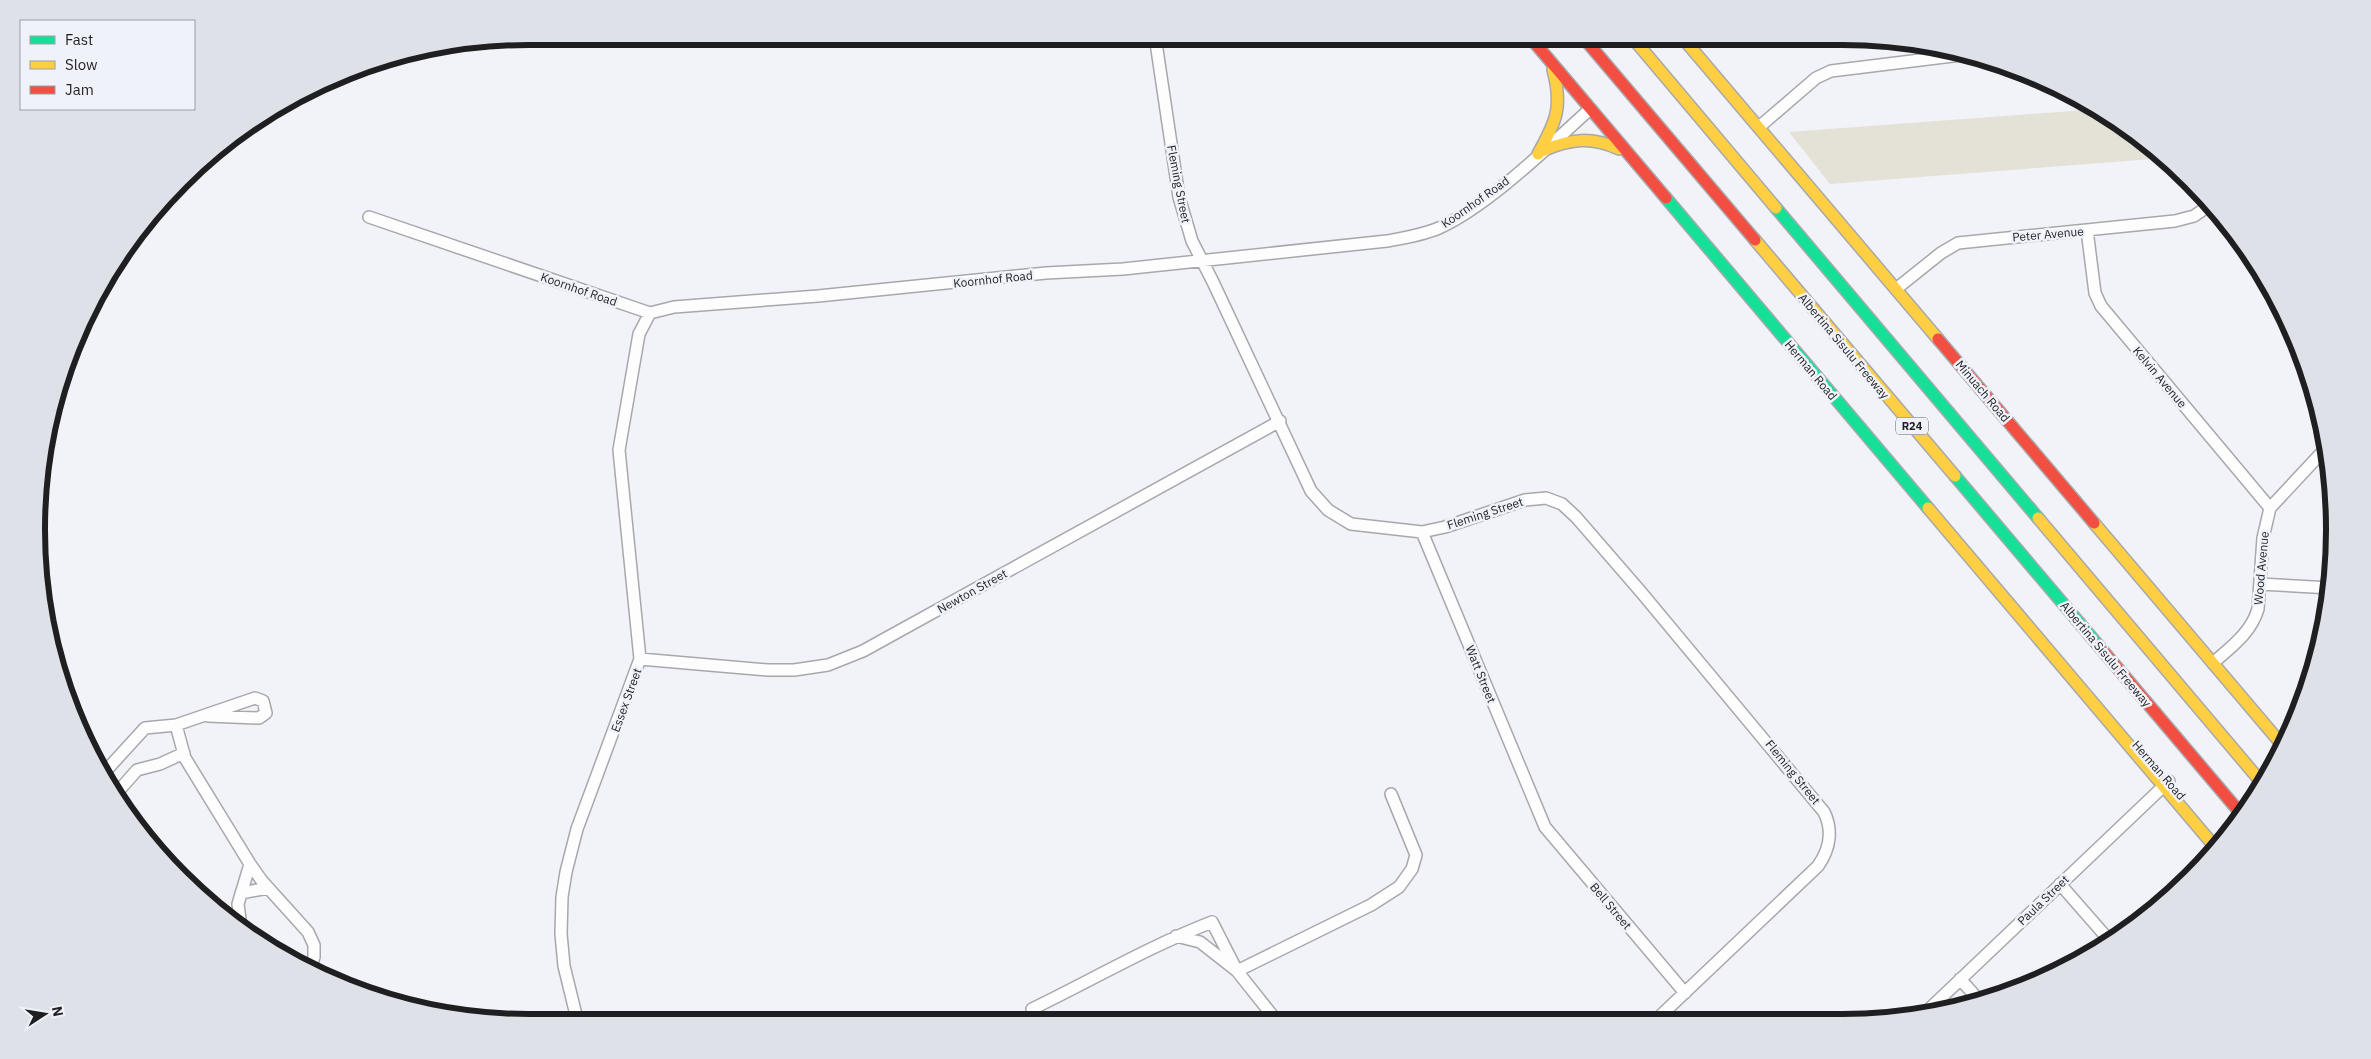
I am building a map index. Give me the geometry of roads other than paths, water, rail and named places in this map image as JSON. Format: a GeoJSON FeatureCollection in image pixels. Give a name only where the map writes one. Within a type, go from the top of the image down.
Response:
{"type":"FeatureCollection","features":[{"type":"Feature","properties":{"kind":"main road","name":"Herman Road"},"geometry":{"type":"LineString","coordinates":[[1536,45],[1589,110],[2093,702],[2108,712],[2211,842]]}},
{"type":"Feature","properties":{"kind":"main road","name":"Albertina Sisulu Freeway"},"geometry":{"type":"LineString","coordinates":[[1590,45],[2237,809]]}},
{"type":"Feature","properties":{"kind":"main road","name":"R24"},"geometry":{"type":"LineString","coordinates":[[1638,45],[2257,778]]}},
{"type":"Feature","properties":{"kind":"main road","name":"Minuach Road"},"geometry":{"type":"LineString","coordinates":[[1689,45],[2278,740]]}},
{"type":"Feature","properties":{"kind":"main road"},"geometry":{"type":"LineString","coordinates":[[1540,153],[1560,108],[1560,92],[1552,64]]}},
{"type":"Feature","properties":{"kind":"main road"},"geometry":{"type":"LineString","coordinates":[[1540,153],[1568,140],[1587,138],[1604,141],[1628,154]]}},
{"type":"Feature","properties":{"kind":"main road","name":"Herman Road"},"geometry":{"type":"LineString","coordinates":[[2166,784],[2215,838]]}},
{"type":"Feature","properties":{"kind":"street","name":"Fleming Street"},"geometry":{"type":"LineString","coordinates":[[1156,45],[1179,197],[1187,228],[1200,260],[1213,282],[1312,491],[1328,510],[1351,524],[1422,532],[1445,527],[1525,500],[1546,498],[1562,504],[1576,516],[1641,592],[1824,812],[1829,828],[1829,841],[1818,866],[1662,1014]]}},
{"type":"Feature","properties":{"kind":"street"},"geometry":{"type":"LineString","coordinates":[[1935,54],[1936,58]]}},
{"type":"Feature","properties":{"kind":"street"},"geometry":{"type":"LineString","coordinates":[[1759,128],[1816,78],[1831,71],[1947,57]]}},
{"type":"Feature","properties":{"kind":"street","name":"Koornhof Road"},"geometry":{"type":"LineString","coordinates":[[369,217],[650,313],[674,307],[818,296],[1046,273],[1123,269],[1200,260],[1330,249],[1423,234],[1439,228],[1471,208],[1540,153],[1589,110]]}},
{"type":"Feature","properties":{"kind":"street","name":"Peter Avenue"},"geometry":{"type":"LineString","coordinates":[[1896,289],[1941,253],[1958,243],[2183,220],[2194,216],[2205,209]]}},
{"type":"Feature","properties":{"kind":"street","name":"Kelvin Avenue"},"geometry":{"type":"LineString","coordinates":[[2087,230],[2095,292],[2101,306],[2270,508]]}},
{"type":"Feature","properties":{"kind":"street","name":"Essex Street"},"geometry":{"type":"LineString","coordinates":[[576,1014],[568,986],[562,951],[561,920],[566,872],[578,829],[640,659],[619,450],[638,334],[650,313]]}},
{"type":"Feature","properties":{"kind":"street","name":"Newton Street"},"geometry":{"type":"LineString","coordinates":[[640,659],[768,670],[806,669],[839,662],[863,651],[1280,421]]}},
{"type":"Feature","properties":{"kind":"street","name":"Wood Avenue"},"geometry":{"type":"LineString","coordinates":[[2213,663],[2251,626],[2258,609],[2263,538],[2270,508],[2320,454]]}},
{"type":"Feature","properties":{"kind":"street","name":"Watt Street"},"geometry":{"type":"LineString","coordinates":[[1422,532],[1540,817]]}},
{"type":"Feature","properties":{"kind":"street"},"geometry":{"type":"LineString","coordinates":[[2260,584],[2323,588]]}},
{"type":"Feature","properties":{"kind":"street"},"geometry":{"type":"LineString","coordinates":[[108,768],[141,730],[149,727],[176,725],[208,716]]}},
{"type":"Feature","properties":{"kind":"street"},"geometry":{"type":"LineString","coordinates":[[176,725],[184,753],[250,864],[268,888],[308,932],[314,945],[312,962]]}},
{"type":"Feature","properties":{"kind":"street"},"geometry":{"type":"LineString","coordinates":[[121,789],[137,770],[160,764],[184,753]]}},
{"type":"Feature","properties":{"kind":"street","name":"Paula Street"},"geometry":{"type":"LineString","coordinates":[[1933,1006],[2166,784]]}},
{"type":"Feature","properties":{"kind":"street"},"geometry":{"type":"LineString","coordinates":[[1237,971],[1371,905],[1399,887],[1412,868],[1416,855],[1391,794]]}},
{"type":"Feature","properties":{"kind":"street","name":"Bell Street"},"geometry":{"type":"LineString","coordinates":[[1540,817],[1548,832],[1685,993]]}},
{"type":"Feature","properties":{"kind":"street"},"geometry":{"type":"LineString","coordinates":[[238,916],[237,912],[241,893],[250,864]]}},
{"type":"Feature","properties":{"kind":"street"},"geometry":{"type":"LineString","coordinates":[[2060,884],[2105,936]]}},
{"type":"Feature","properties":{"kind":"street"},"geometry":{"type":"LineString","coordinates":[[241,893],[268,888]]}},
{"type":"Feature","properties":{"kind":"street"},"geometry":{"type":"LineString","coordinates":[[1032,1009],[1109,972],[1176,936],[1212,922],[1237,971],[1271,1014]]}},
{"type":"Feature","properties":{"kind":"street"},"geometry":{"type":"LineString","coordinates":[[1176,936],[1200,942],[1237,971]]}},
{"type":"Feature","properties":{"kind":"street"},"geometry":{"type":"LineString","coordinates":[[1960,979],[1974,995]]}}]}
